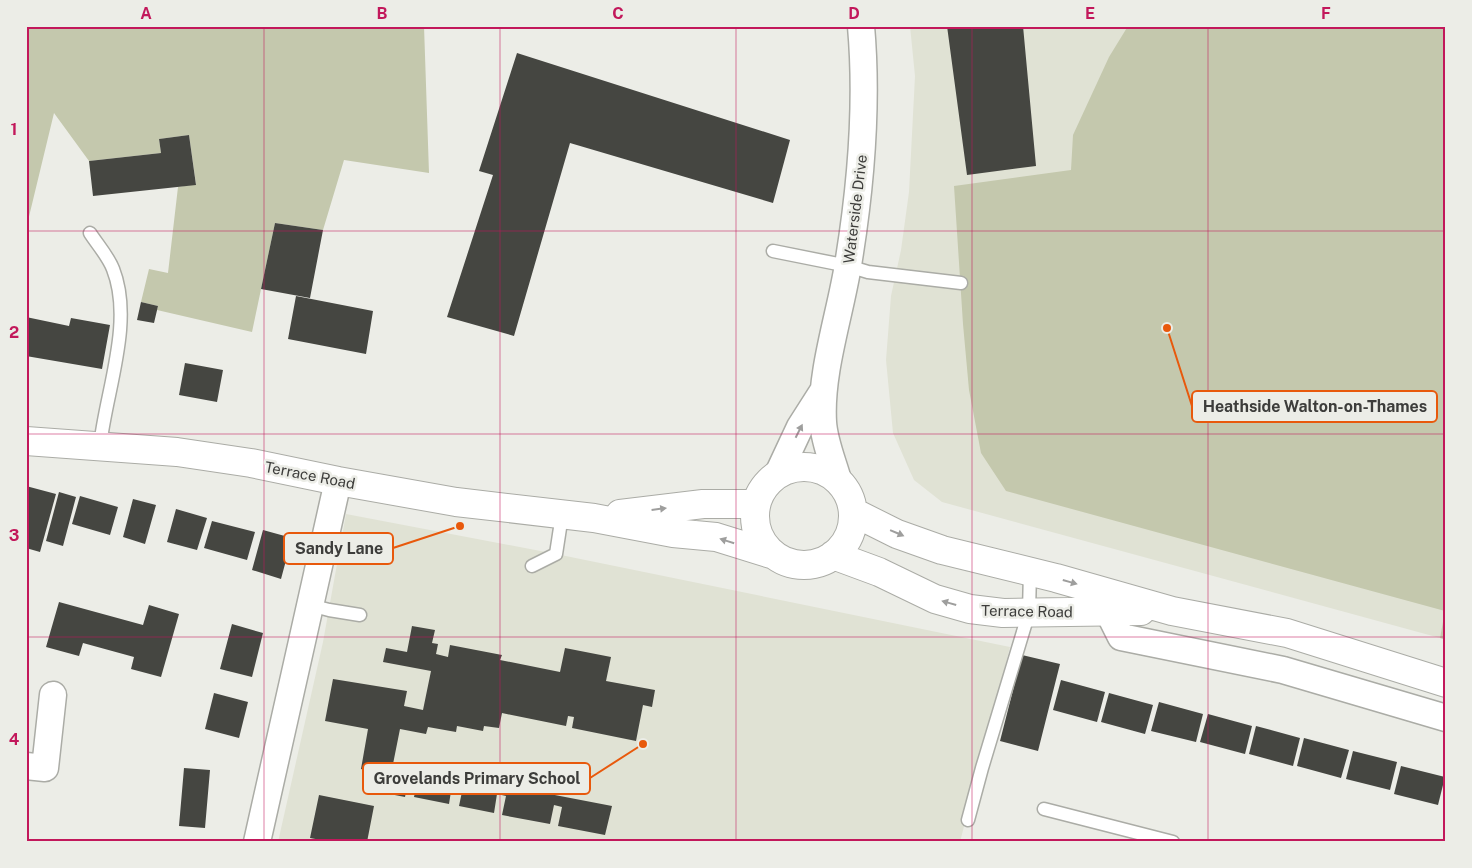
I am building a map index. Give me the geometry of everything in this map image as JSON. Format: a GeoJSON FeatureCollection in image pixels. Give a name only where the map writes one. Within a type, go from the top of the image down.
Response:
{"type":"FeatureCollection","features":[{"type":"Feature","properties":{"kind":"main road","name":"Terrace Road"},"geometry":{"type":"LineString","coordinates":[[26,441],[177,452],[251,463],[456,502],[594,518],[673,533],[716,537],[774,555]]}},
{"type":"Feature","properties":{"kind":"main road"},"geometry":{"type":"LineString","coordinates":[[804,466],[820,469],[838,480],[845,489],[853,512],[852,524],[842,546],[833,555],[822,561],[810,564],[797,564],[785,561],[774,555],[761,541],[754,523],[755,504],[762,489],[778,474],[787,469],[804,466]]}},
{"type":"Feature","properties":{"kind":"main road","name":"Terrace Road"},"geometry":{"type":"LineString","coordinates":[[594,518],[703,504],[755,504]]}},
{"type":"Feature","properties":{"kind":"main road","name":"Terrace Road"},"geometry":{"type":"LineString","coordinates":[[853,512],[897,534],[942,550],[1030,571],[1172,611],[1287,632],[1446,683]]}},
{"type":"Feature","properties":{"kind":"main road","name":"Terrace Road"},"geometry":{"type":"LineString","coordinates":[[833,555],[879,572],[935,599],[970,609],[1003,613],[1172,611]]}},
{"type":"Feature","properties":{"kind":"street","name":"Waterside Drive"},"geometry":{"type":"LineString","coordinates":[[838,480],[824,433],[823,390],[855,222],[862,150],[861,26]]}},
{"type":"Feature","properties":{"kind":"street","name":"Waterside Drive"},"geometry":{"type":"LineString","coordinates":[[778,474],[800,427],[823,390]]}},
{"type":"Feature","properties":{"kind":"street"},"geometry":{"type":"LineString","coordinates":[[257,842],[338,481]]}},
{"type":"Feature","properties":{"kind":"street"},"geometry":{"type":"LineString","coordinates":[[1108,611],[1121,637],[1283,670],[1446,718]]}},
{"type":"Feature","properties":{"kind":"street"},"geometry":{"type":"LineString","coordinates":[[1405,705],[1412,672]]}},
{"type":"Feature","properties":{"kind":"street"},"geometry":{"type":"LineString","coordinates":[[26,766],[45,768],[53,695]]}},
{"type":"Feature","properties":{"kind":"lane"},"geometry":{"type":"LineString","coordinates":[[90,233],[113,268],[121,303],[118,345],[100,446]]}},
{"type":"Feature","properties":{"kind":"lane"},"geometry":{"type":"LineString","coordinates":[[773,251],[848,266],[868,272],[961,283]]}},
{"type":"Feature","properties":{"kind":"lane"},"geometry":{"type":"LineString","coordinates":[[532,566],[556,554],[562,515]]}},
{"type":"Feature","properties":{"kind":"lane"},"geometry":{"type":"LineString","coordinates":[[968,820],[1029,612],[1030,571]]}},
{"type":"Feature","properties":{"kind":"lane"},"geometry":{"type":"LineString","coordinates":[[310,605],[360,615]]}},
{"type":"Feature","properties":{"kind":"lane"},"geometry":{"type":"LineString","coordinates":[[1044,809],[1173,842]]}},
{"type":"Feature","properties":{"kind":"shaded area"},"geometry":{"type":"Polygon","coordinates":[[[910,26],[1446,26],[1446,610],[1440,638],[942,502],[914,480],[893,433],[886,360],[891,296],[901,250],[909,192],[915,76],[910,26]]]}},
{"type":"Feature","properties":{"kind":"shaded area"},"geometry":{"type":"Polygon","coordinates":[[[346,514],[556,554],[1010,647],[960,842],[278,842],[323,642],[346,514]]]}},
{"type":"Feature","properties":{"kind":"green space"},"geometry":{"type":"Polygon","coordinates":[[[26,26],[424,26],[429,173],[344,160],[323,230],[275,223],[252,332],[157,310],[158,306],[141,302],[149,269],[168,273],[178,187],[196,184],[189,135],[159,139],[161,153],[89,161],[54,113],[26,229],[26,26]]]}},
{"type":"Feature","properties":{"kind":"green space"},"geometry":{"type":"Polygon","coordinates":[[[1128,26],[1446,26],[1446,640],[1440,638],[1445,611],[1006,491],[981,453],[969,390],[954,186],[1071,170],[1073,135],[1109,57],[1128,26]]]}},
{"type":"Feature","properties":{"kind":"building"},"geometry":{"type":"Polygon","coordinates":[[[947,26],[1023,26],[1036,166],[967,175],[947,26]]]}},
{"type":"Feature","properties":{"kind":"building"},"geometry":{"type":"Polygon","coordinates":[[[517,53],[790,140],[773,203],[570,143],[514,336],[447,317],[493,175],[479,171],[517,53]]]}},
{"type":"Feature","properties":{"kind":"building"},"geometry":{"type":"Polygon","coordinates":[[[189,135],[196,185],[93,196],[89,161],[161,153],[159,139],[189,135]]]}},
{"type":"Feature","properties":{"kind":"building"},"geometry":{"type":"Polygon","coordinates":[[[275,223],[323,230],[310,298],[261,289],[275,223]]]}},
{"type":"Feature","properties":{"kind":"building"},"geometry":{"type":"Polygon","coordinates":[[[296,296],[373,311],[366,354],[288,339],[296,296]]]}},
{"type":"Feature","properties":{"kind":"building"},"geometry":{"type":"Polygon","coordinates":[[[141,302],[158,306],[154,323],[137,320],[141,302]]]}},
{"type":"Feature","properties":{"kind":"building"},"geometry":{"type":"Polygon","coordinates":[[[26,317],[69,326],[71,318],[110,325],[102,369],[26,356],[26,317]]]}},
{"type":"Feature","properties":{"kind":"building"},"geometry":{"type":"Polygon","coordinates":[[[185,363],[223,370],[217,402],[179,395],[185,363]]]}},
{"type":"Feature","properties":{"kind":"building"},"geometry":{"type":"Polygon","coordinates":[[[26,486],[56,494],[40,552],[26,548],[26,486]]]}},
{"type":"Feature","properties":{"kind":"building"},"geometry":{"type":"Polygon","coordinates":[[[59,492],[76,497],[63,546],[46,541],[59,492]]]}},
{"type":"Feature","properties":{"kind":"building"},"geometry":{"type":"Polygon","coordinates":[[[80,496],[118,507],[110,535],[72,524],[80,496]]]}},
{"type":"Feature","properties":{"kind":"building"},"geometry":{"type":"Polygon","coordinates":[[[133,499],[156,505],[145,544],[123,537],[133,499]]]}},
{"type":"Feature","properties":{"kind":"building"},"geometry":{"type":"Polygon","coordinates":[[[176,509],[207,518],[197,550],[167,542],[176,509]]]}},
{"type":"Feature","properties":{"kind":"building"},"geometry":{"type":"Polygon","coordinates":[[[212,521],[255,532],[247,560],[204,548],[212,521]]]}},
{"type":"Feature","properties":{"kind":"building"},"geometry":{"type":"Polygon","coordinates":[[[263,530],[292,538],[281,579],[252,570],[263,530]]]}},
{"type":"Feature","properties":{"kind":"building"},"geometry":{"type":"Polygon","coordinates":[[[59,602],[143,625],[149,605],[179,614],[161,677],[131,669],[134,657],[83,643],[79,656],[46,647],[59,602]]]}},
{"type":"Feature","properties":{"kind":"building"},"geometry":{"type":"Polygon","coordinates":[[[232,624],[263,633],[252,677],[220,669],[232,624]]]}},
{"type":"Feature","properties":{"kind":"building"},"geometry":{"type":"Polygon","coordinates":[[[412,626],[435,630],[432,643],[438,644],[436,654],[448,657],[450,645],[502,655],[500,660],[560,672],[565,648],[611,657],[606,681],[655,690],[652,707],[643,705],[636,741],[572,728],[574,717],[568,716],[566,726],[502,713],[499,728],[484,726],[483,731],[457,726],[456,732],[428,727],[426,734],[400,729],[393,764],[612,806],[605,835],[558,826],[562,807],[554,805],[550,824],[502,815],[506,796],[497,794],[494,813],[459,806],[463,787],[452,785],[449,804],[414,797],[418,778],[409,777],[405,797],[369,790],[372,772],[361,769],[368,729],[325,721],[333,679],[407,691],[404,706],[423,710],[431,671],[383,662],[386,648],[407,652],[412,626]]]}},
{"type":"Feature","properties":{"kind":"building"},"geometry":{"type":"Polygon","coordinates":[[[1022,655],[1060,664],[1038,751],[1000,741],[1022,655]]]}},
{"type":"Feature","properties":{"kind":"building"},"geometry":{"type":"Polygon","coordinates":[[[1061,680],[1105,692],[1097,722],[1053,710],[1061,680]]]}},
{"type":"Feature","properties":{"kind":"building"},"geometry":{"type":"Polygon","coordinates":[[[214,693],[248,702],[239,738],[205,729],[214,693]]]}},
{"type":"Feature","properties":{"kind":"building"},"geometry":{"type":"Polygon","coordinates":[[[1109,693],[1153,705],[1145,734],[1101,722],[1109,693]]]}},
{"type":"Feature","properties":{"kind":"building"},"geometry":{"type":"Polygon","coordinates":[[[1159,702],[1203,714],[1196,742],[1151,731],[1159,702]]]}},
{"type":"Feature","properties":{"kind":"building"},"geometry":{"type":"Polygon","coordinates":[[[1208,714],[1252,726],[1245,754],[1200,742],[1208,714]]]}},
{"type":"Feature","properties":{"kind":"building"},"geometry":{"type":"Polygon","coordinates":[[[1256,726],[1300,738],[1293,766],[1249,754],[1256,726]]]}},
{"type":"Feature","properties":{"kind":"building"},"geometry":{"type":"Polygon","coordinates":[[[1304,738],[1349,750],[1341,778],[1297,766],[1304,738]]]}},
{"type":"Feature","properties":{"kind":"building"},"geometry":{"type":"Polygon","coordinates":[[[1353,751],[1397,762],[1390,790],[1346,779],[1353,751]]]}},
{"type":"Feature","properties":{"kind":"building"},"geometry":{"type":"Polygon","coordinates":[[[1401,766],[1445,777],[1438,805],[1394,794],[1401,766]]]}},
{"type":"Feature","properties":{"kind":"building"},"geometry":{"type":"Polygon","coordinates":[[[184,768],[210,770],[205,828],[179,826],[184,768]]]}},
{"type":"Feature","properties":{"kind":"building"},"geometry":{"type":"Polygon","coordinates":[[[319,795],[374,806],[367,842],[332,842],[310,838],[319,795]]]}},
{"type":"Feature","properties":{"kind":"place","name":"Heathside Walton-on-Thames"},"geometry":{"type":"Point","coordinates":[1167,328]}},
{"type":"Feature","properties":{"kind":"place","name":"Sandy Lane"},"geometry":{"type":"Point","coordinates":[460,526]}},
{"type":"Feature","properties":{"kind":"place","name":"Grovelands Primary School"},"geometry":{"type":"Point","coordinates":[643,744]}}]}
